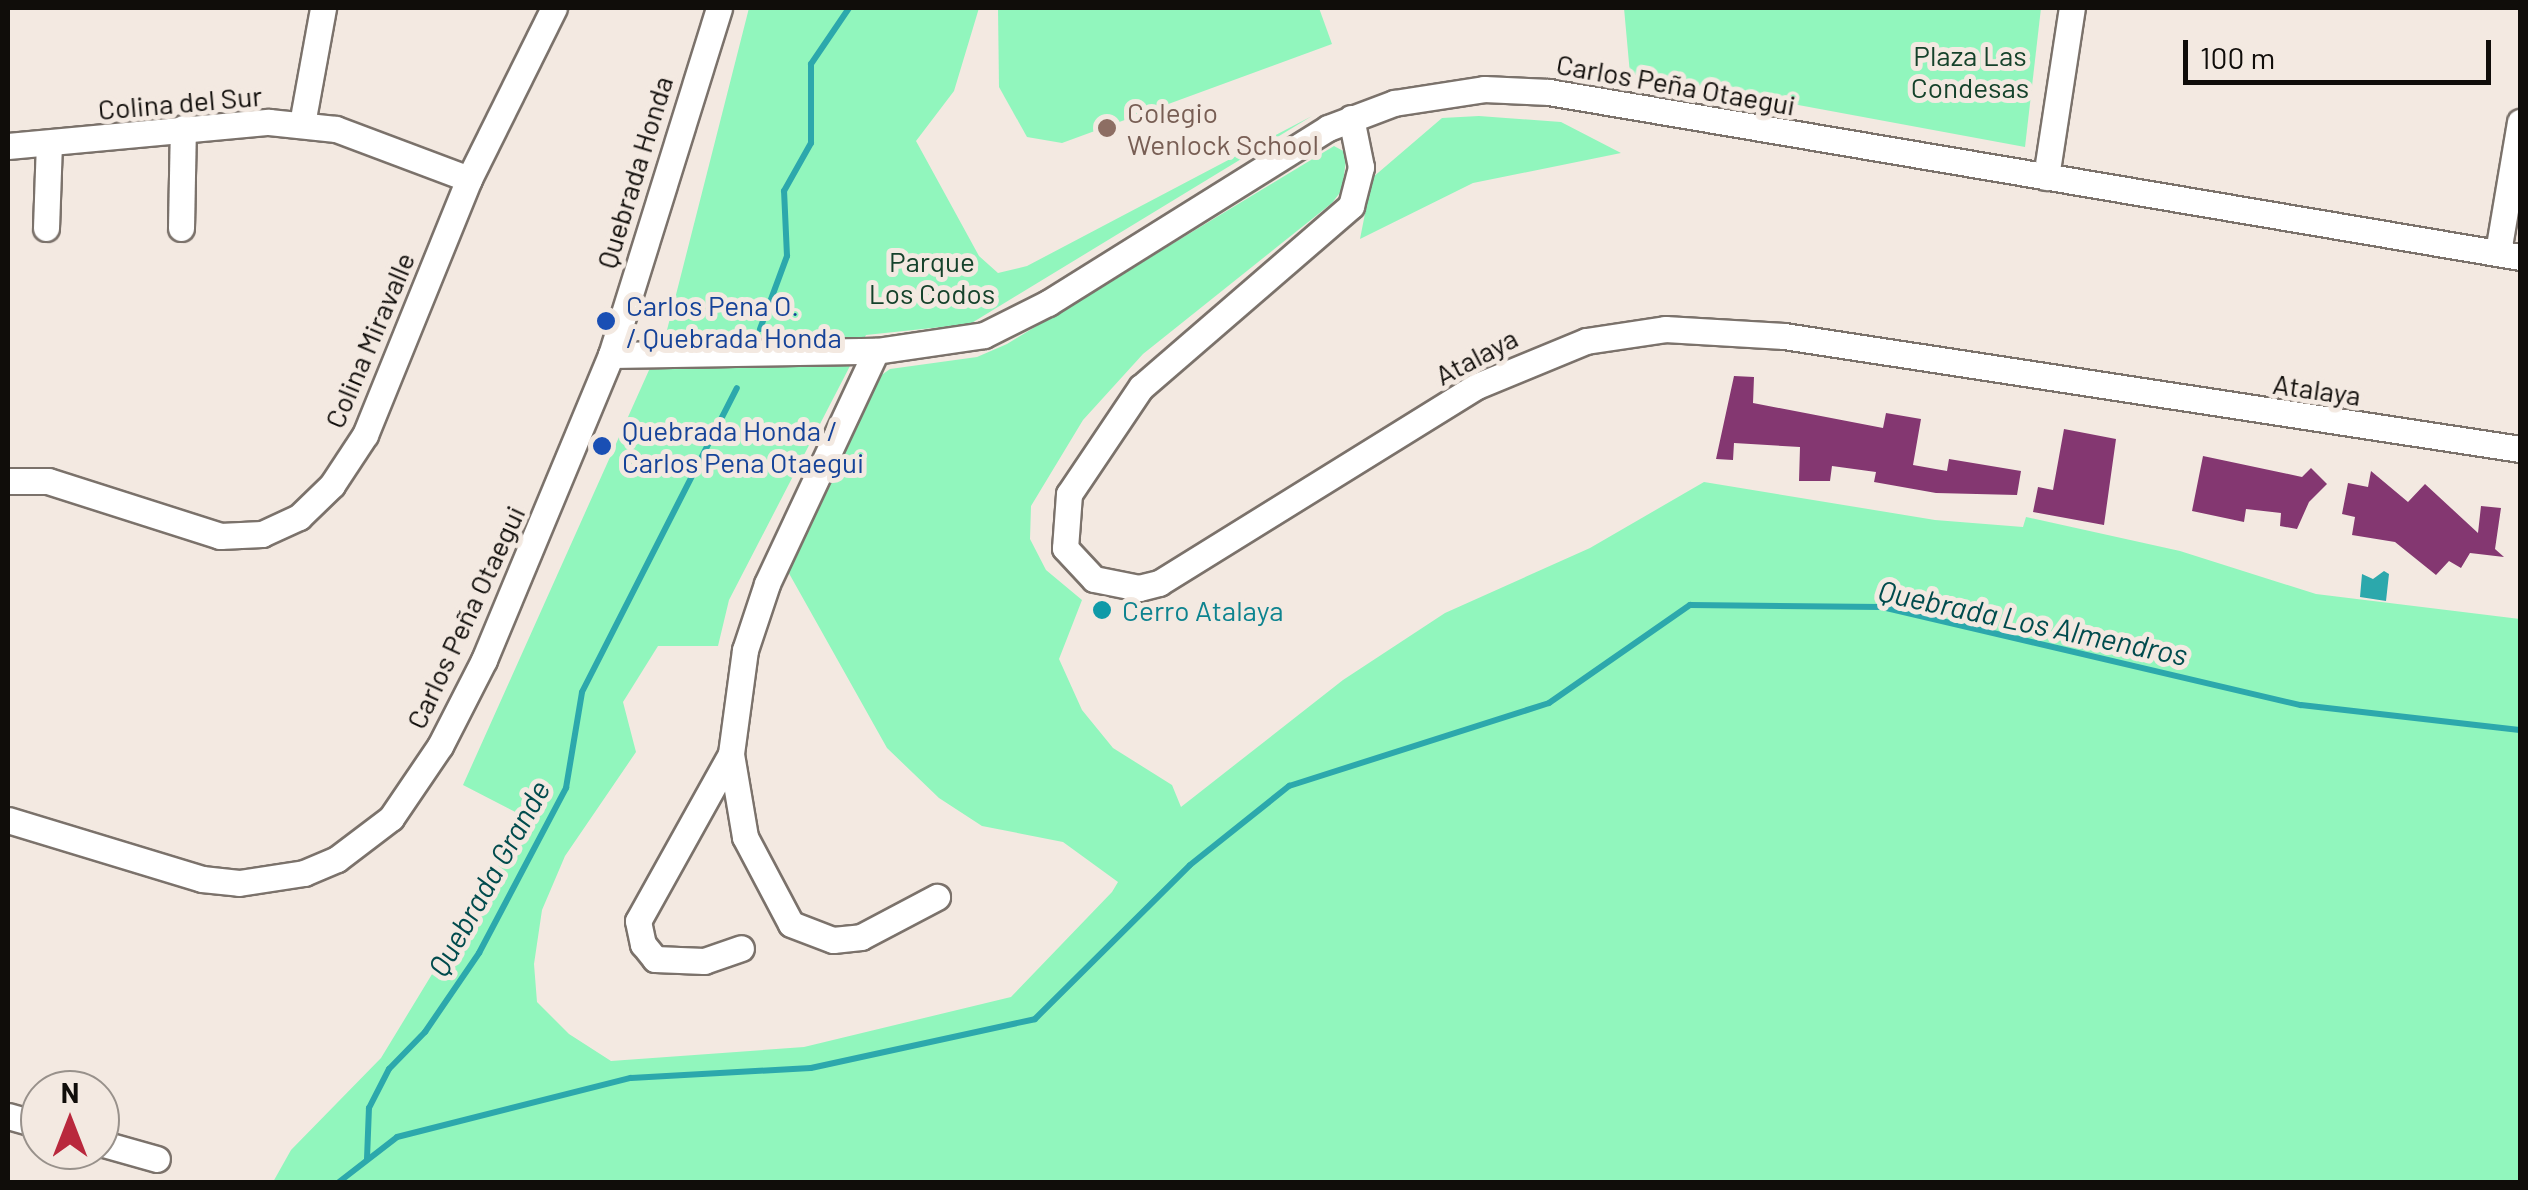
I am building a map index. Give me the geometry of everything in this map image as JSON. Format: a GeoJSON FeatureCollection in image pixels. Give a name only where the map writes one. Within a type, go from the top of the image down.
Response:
{"type":"FeatureCollection","features":[{"type":"Feature","properties":{"kind":"street"},"geometry":{"type":"LineString","coordinates":[[302,124],[323,8]]}},
{"type":"Feature","properties":{"kind":"street","name":"Colina Miravalle"},"geometry":{"type":"LineString","coordinates":[[8,481],[48,482],[220,536],[262,534],[299,518],[332,484],[365,435],[469,179],[554,8]]}},
{"type":"Feature","properties":{"kind":"street","name":"Quebrada Honda"},"geometry":{"type":"LineString","coordinates":[[611,355],[718,8]]}},
{"type":"Feature","properties":{"kind":"street"},"geometry":{"type":"LineString","coordinates":[[2046,177],[2072,8]]}},
{"type":"Feature","properties":{"kind":"street","name":"Carlos Peña Otaegui"},"geometry":{"type":"LineString","coordinates":[[8,820],[202,880],[239,883],[304,872],[368,839],[412,790],[484,660],[611,355],[876,351],[984,335],[1048,303],[1350,118],[1419,97],[1516,90],[2509,254]]}},
{"type":"Feature","properties":{"kind":"street","name":"Atalaya"},"geometry":{"type":"LineString","coordinates":[[1350,118],[1361,167],[1350,206],[1141,387],[1069,494],[1065,548],[1094,579],[1139,588],[1159,583],[1476,386],[1570,346],[1665,328],[1784,336],[2520,449]]}},
{"type":"Feature","properties":{"kind":"street"},"geometry":{"type":"LineString","coordinates":[[2509,254],[2520,122]]}},
{"type":"Feature","properties":{"kind":"street","name":"Colina del Sur"},"geometry":{"type":"LineString","coordinates":[[8,146],[183,128],[302,124],[336,130],[469,179]]}},
{"type":"Feature","properties":{"kind":"street"},"geometry":{"type":"LineString","coordinates":[[181,228],[183,128]]}},
{"type":"Feature","properties":{"kind":"street"},"geometry":{"type":"LineString","coordinates":[[46,228],[50,144]]}},
{"type":"Feature","properties":{"kind":"street"},"geometry":{"type":"LineString","coordinates":[[876,351],[767,584],[745,650],[731,754],[746,837],[791,924],[822,938],[860,936],[936,897]]}},
{"type":"Feature","properties":{"kind":"street"},"geometry":{"type":"LineString","coordinates":[[731,754],[638,921],[643,944],[655,959],[704,961],[741,948]]}},
{"type":"Feature","properties":{"kind":"street"},"geometry":{"type":"LineString","coordinates":[[120,1148],[157,1159]]}},
{"type":"Feature","properties":{"kind":"green space","name":"Parque Los Codos"},"geometry":{"type":"Polygon","coordinates":[[[749,8],[979,8],[954,91],[916,141],[979,256],[998,273],[1027,266],[1312,116],[970,324],[866,335],[729,600],[718,646],[658,646],[623,702],[636,752],[565,856],[542,910],[534,964],[537,1002],[569,1034],[611,1061],[804,1047],[1011,997],[1112,892],[1118,882],[1063,842],[982,826],[939,798],[887,748],[786,568],[876,379],[890,369],[977,357],[1007,344],[1334,146],[1347,153],[1342,190],[1332,203],[1143,354],[1083,420],[1031,506],[1030,539],[1046,570],[1082,600],[1059,659],[1082,710],[1113,748],[1172,785],[1181,807],[1343,680],[1445,613],[1590,548],[1704,482],[1935,520],[2023,527],[2026,517],[2180,551],[2316,594],[2520,619],[2520,1182],[273,1182],[291,1150],[381,1058],[527,818],[463,785],[667,330],[749,8]]]}},
{"type":"Feature","properties":{"kind":"green space"},"geometry":{"type":"Polygon","coordinates":[[[998,8],[1319,8],[1332,44],[1062,143],[1027,137],[999,87],[998,8]]]}},
{"type":"Feature","properties":{"kind":"green space","name":"Plaza Las Condesas"},"geometry":{"type":"Polygon","coordinates":[[[1624,8],[2041,8],[2025,147],[1630,74],[1624,8]]]}},
{"type":"Feature","properties":{"kind":"green space"},"geometry":{"type":"Polygon","coordinates":[[[1479,116],[1561,122],[1621,153],[1473,183],[1360,239],[1372,178],[1442,118],[1479,116]]]}},
{"type":"Feature","properties":{"kind":"water"},"geometry":{"type":"Polygon","coordinates":[[[2384,571],[2389,574],[2386,601],[2360,597],[2362,574],[2373,579],[2384,571]]]}},
{"type":"Feature","properties":{"kind":"building"},"geometry":{"type":"Polygon","coordinates":[[[1734,376],[1754,377],[1753,403],[1883,428],[1886,413],[1921,419],[1913,465],[1947,471],[1949,459],[2021,471],[2017,495],[1936,493],[1874,482],[1876,472],[1832,466],[1830,481],[1799,481],[1800,447],[1734,443],[1733,460],[1716,459],[1734,376]]]}},
{"type":"Feature","properties":{"kind":"building"},"geometry":{"type":"Polygon","coordinates":[[[2064,429],[2116,439],[2104,525],[2033,512],[2038,487],[2053,490],[2064,429]]]}},
{"type":"Feature","properties":{"kind":"building"},"geometry":{"type":"Polygon","coordinates":[[[2203,456],[2302,477],[2311,468],[2327,484],[2309,502],[2297,529],[2280,526],[2281,513],[2246,509],[2244,522],[2192,511],[2203,456]]]}},
{"type":"Feature","properties":{"kind":"building"},"geometry":{"type":"Polygon","coordinates":[[[2371,471],[2408,502],[2425,484],[2478,533],[2481,506],[2501,508],[2495,549],[2504,557],[2470,553],[2461,568],[2449,561],[2436,575],[2395,542],[2352,535],[2355,517],[2342,514],[2348,483],[2368,487],[2371,471]]]}},
{"type":"Feature","properties":{"kind":"waterway","name":"Quebrada Grande"},"geometry":{"type":"LineString","coordinates":[[760,329],[787,256],[784,191],[811,143],[811,64],[849,8]]}},
{"type":"Feature","properties":{"kind":"waterway","name":"Quebrada Grande"},"geometry":{"type":"LineString","coordinates":[[367,1159],[369,1108],[389,1069],[425,1032],[479,953],[566,788],[582,692],[737,388]]}},
{"type":"Feature","properties":{"kind":"waterway","name":"Quebrada Los Almendros"},"geometry":{"type":"LineString","coordinates":[[339,1182],[397,1137],[631,1078],[811,1068],[1035,1019],[1190,865],[1289,786],[1549,703],[1690,605],[1882,607],[2301,705],[2520,730]]}},
{"type":"Feature","properties":{"kind":"place","name":"Colegio Wenlock School"},"geometry":{"type":"Point","coordinates":[1107,128]}},
{"type":"Feature","properties":{"kind":"place","name":"Carlos Pena O. / Quebrada Honda"},"geometry":{"type":"Point","coordinates":[606,321]}},
{"type":"Feature","properties":{"kind":"place","name":"Quebrada Honda / Carlos Pena Otaegui"},"geometry":{"type":"Point","coordinates":[602,446]}},
{"type":"Feature","properties":{"kind":"place","name":"Cerro Atalaya"},"geometry":{"type":"Point","coordinates":[1102,610]}}]}
